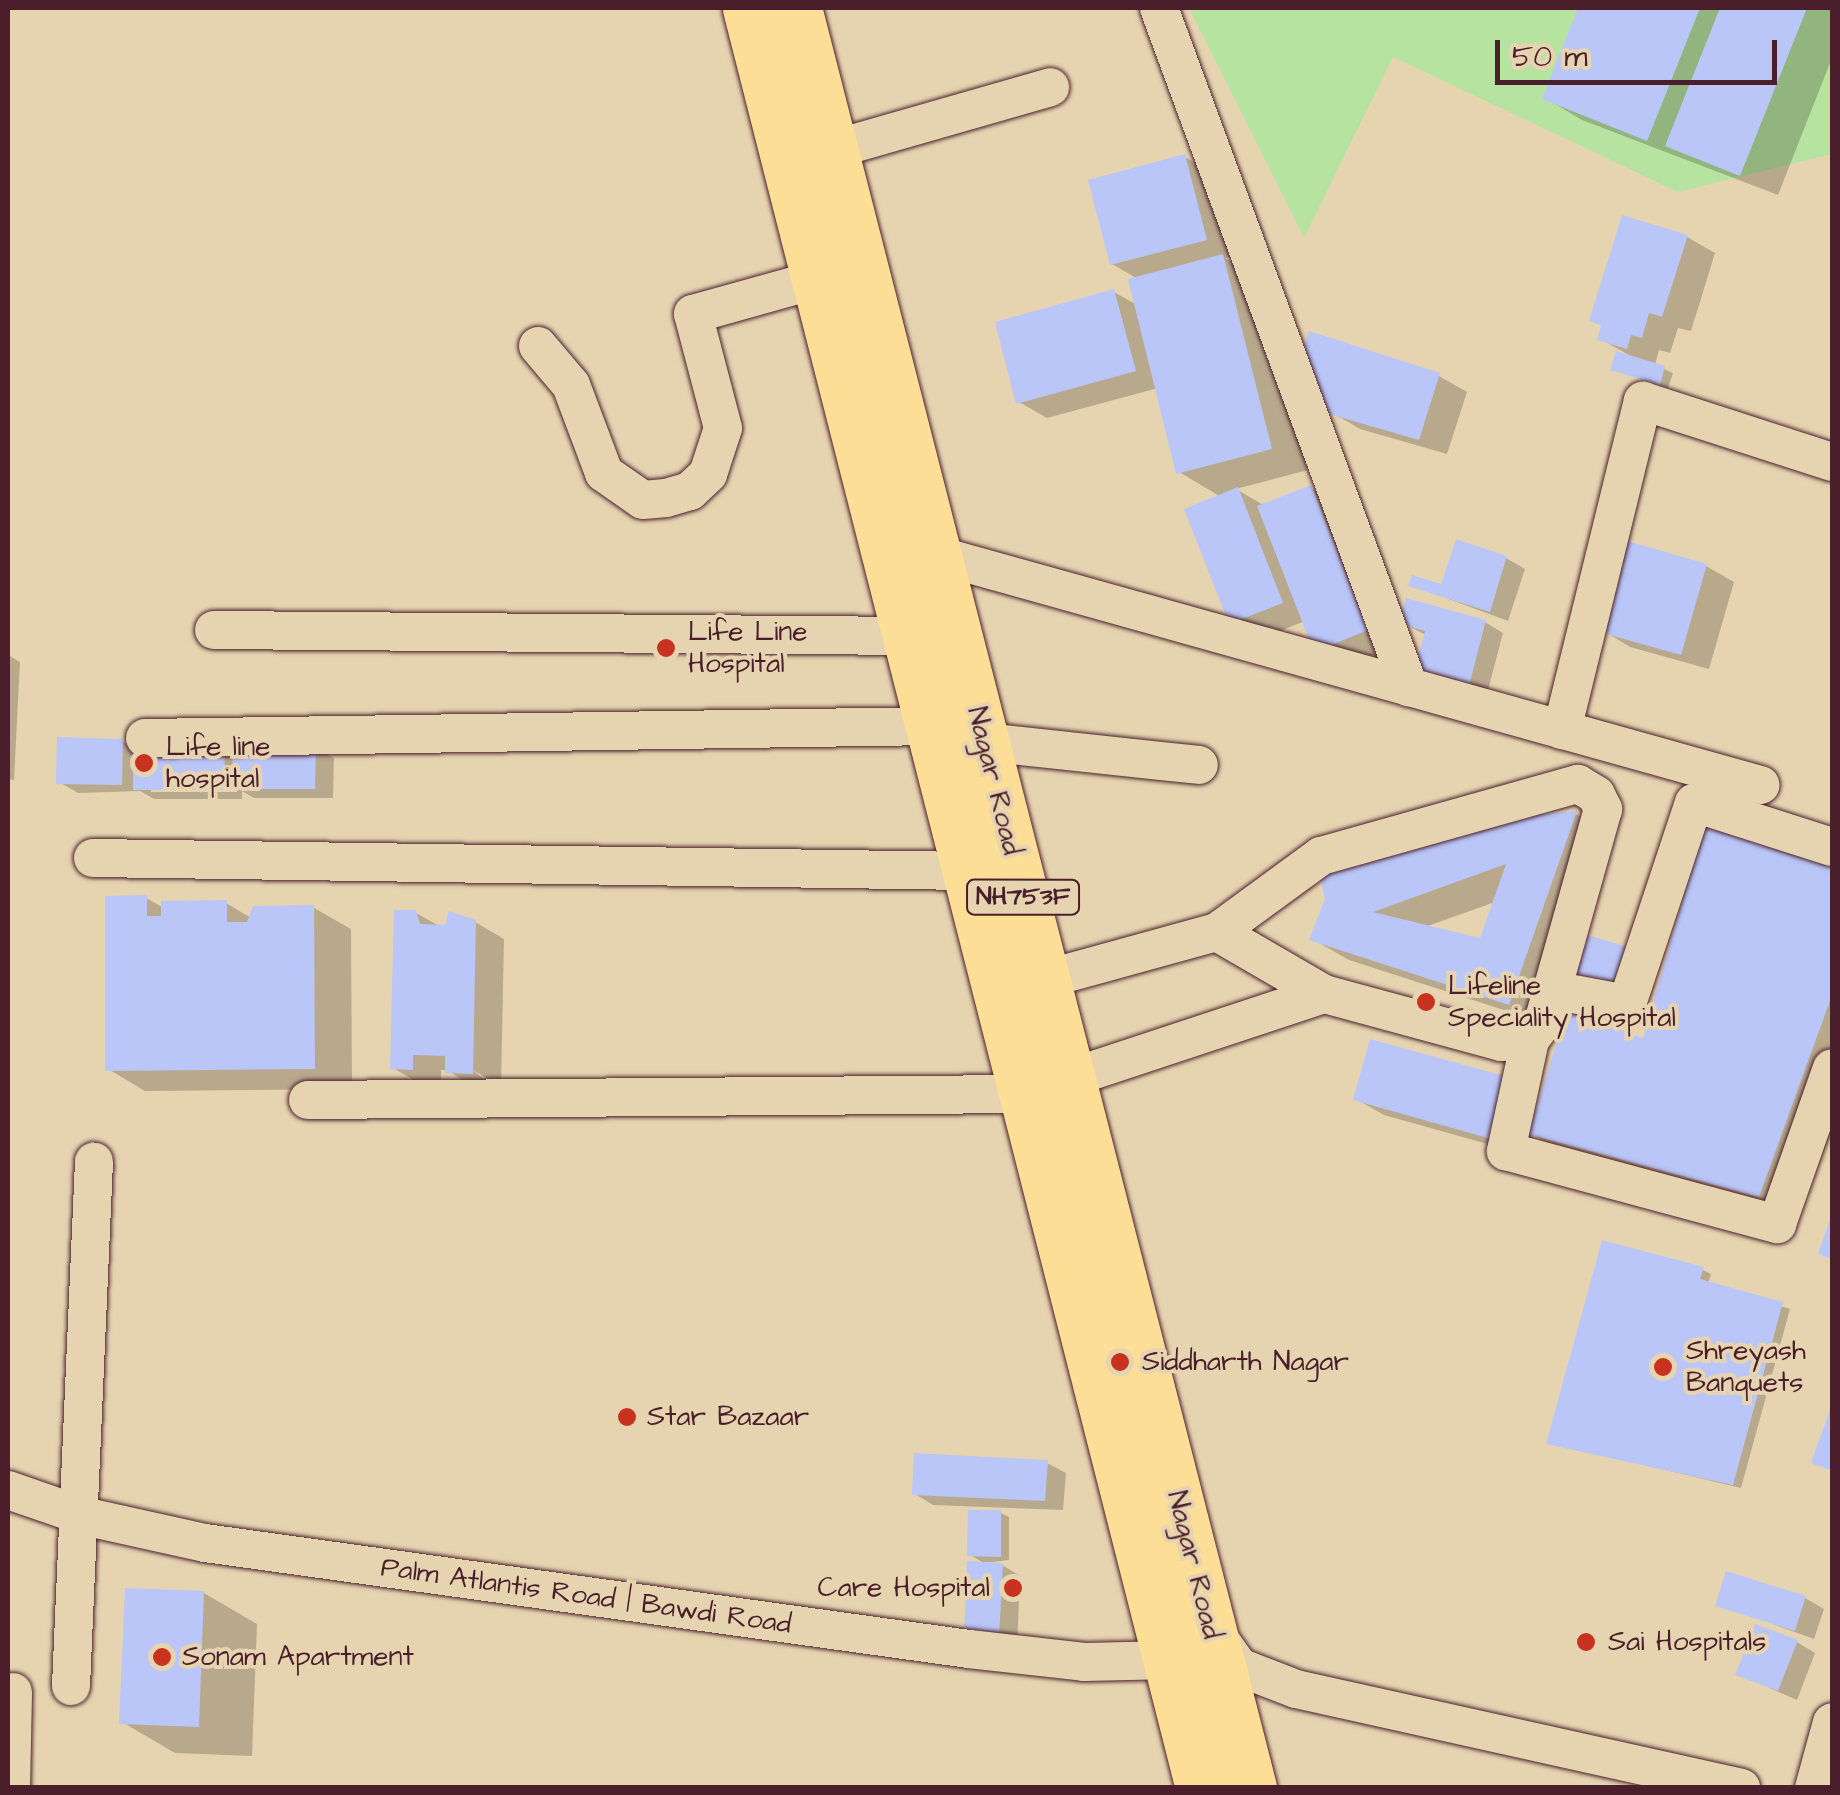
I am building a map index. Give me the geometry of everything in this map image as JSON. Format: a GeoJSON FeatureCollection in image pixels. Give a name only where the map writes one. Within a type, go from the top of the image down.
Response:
{"type":"FeatureCollection","features":[{"type":"Feature","properties":{"kind":"highway","name":"Nagar Road"},"geometry":{"type":"LineString","coordinates":[[750,8],[970,871],[1047,1086],[1190,1641],[1248,1788]]}},
{"type":"Feature","properties":{"kind":"highway","name":"Nagar Road"},"geometry":{"type":"LineString","coordinates":[[794,8],[1046,979],[1047,1086]]}},
{"type":"Feature","properties":{"kind":"highway","name":"Nagar Road"},"geometry":{"type":"LineString","coordinates":[[1190,1641],[1203,1788]]}},
{"type":"Feature","properties":{"kind":"street"},"geometry":{"type":"LineString","coordinates":[[1159,8],[1409,687]]}},
{"type":"Feature","properties":{"kind":"street"},"geometry":{"type":"LineString","coordinates":[[831,150],[1050,88]]}},
{"type":"Feature","properties":{"kind":"street"},"geometry":{"type":"LineString","coordinates":[[538,346],[584,409],[604,472],[643,500],[666,498],[690,491],[708,474],[721,442],[716,388],[693,314],[818,279]]}},
{"type":"Feature","properties":{"kind":"street"},"geometry":{"type":"LineString","coordinates":[[1562,730],[1643,401],[1832,462]]}},
{"type":"Feature","properties":{"kind":"street"},"geometry":{"type":"LineString","coordinates":[[937,555],[1760,785]]}},
{"type":"Feature","properties":{"kind":"street"},"geometry":{"type":"LineString","coordinates":[[214,630],[910,636]]}},
{"type":"Feature","properties":{"kind":"street"},"geometry":{"type":"LineString","coordinates":[[145,738],[932,726]]}},
{"type":"Feature","properties":{"kind":"street"},"geometry":{"type":"LineString","coordinates":[[984,742],[1199,765]]}},
{"type":"Feature","properties":{"kind":"street"},"geometry":{"type":"LineString","coordinates":[[1046,979],[1217,932],[1321,856],[1578,784],[1596,795],[1603,809],[1552,990],[1530,1040],[1506,1151],[1777,1224],[1832,1068]]}},
{"type":"Feature","properties":{"kind":"street"},"geometry":{"type":"LineString","coordinates":[[1552,990],[1627,1004],[1694,803],[1832,846]]}},
{"type":"Feature","properties":{"kind":"street"},"geometry":{"type":"LineString","coordinates":[[93,858],[970,871]]}},
{"type":"Feature","properties":{"kind":"street"},"geometry":{"type":"LineString","coordinates":[[1217,932],[1324,994],[1501,1042],[1530,1040]]}},
{"type":"Feature","properties":{"kind":"street"},"geometry":{"type":"LineString","coordinates":[[308,1100],[1047,1086],[1324,994]]}},
{"type":"Feature","properties":{"kind":"street"},"geometry":{"type":"LineString","coordinates":[[70,1686],[83,1516],[94,1162]]}},
{"type":"Feature","properties":{"kind":"street","name":"Palm Atlantis Road | Bawdi Road"},"geometry":{"type":"LineString","coordinates":[[8,1490],[83,1516],[206,1543],[897,1640],[1084,1662],[1190,1641]]}},
{"type":"Feature","properties":{"kind":"street"},"geometry":{"type":"LineString","coordinates":[[1190,1641],[1296,1689],[1741,1788]]}},
{"type":"Feature","properties":{"kind":"street"},"geometry":{"type":"LineString","coordinates":[[11,1788],[13,1692]]}},
{"type":"Feature","properties":{"kind":"street"},"geometry":{"type":"LineString","coordinates":[[1814,1788],[1832,1722]]}},
{"type":"Feature","properties":{"kind":"green space"},"geometry":{"type":"Polygon","coordinates":[[[1189,8],[1832,8],[1832,154],[1678,192],[1393,57],[1304,238],[1189,8]]]}},
{"type":"Feature","properties":{"kind":"building"},"geometry":{"type":"Polygon","coordinates":[[[1578,8],[1700,8],[1647,141],[1542,99],[1578,8]]]}},
{"type":"Feature","properties":{"kind":"building"},"geometry":{"type":"Polygon","coordinates":[[[1720,8],[1807,8],[1740,176],[1665,146],[1720,8]]]}},
{"type":"Feature","properties":{"kind":"building"},"geometry":{"type":"Polygon","coordinates":[[[1185,154],[1207,240],[1110,265],[1088,180],[1185,154]]]}},
{"type":"Feature","properties":{"kind":"building"},"geometry":{"type":"Polygon","coordinates":[[[1622,215],[1688,235],[1662,317],[1649,313],[1642,338],[1631,335],[1627,349],[1597,340],[1601,325],[1589,321],[1622,215]]]}},
{"type":"Feature","properties":{"kind":"building"},"geometry":{"type":"Polygon","coordinates":[[[1223,254],[1272,449],[1176,474],[1128,279],[1223,254]]]}},
{"type":"Feature","properties":{"kind":"building"},"geometry":{"type":"Polygon","coordinates":[[[1114,289],[1136,371],[1016,404],[995,322],[1114,289]]]}},
{"type":"Feature","properties":{"kind":"building"},"geometry":{"type":"Polygon","coordinates":[[[1309,331],[1440,373],[1419,440],[1329,414],[1300,356],[1309,331]]]}},
{"type":"Feature","properties":{"kind":"building"},"geometry":{"type":"Polygon","coordinates":[[[1616,351],[1665,366],[1660,385],[1610,370],[1616,351]]]}},
{"type":"Feature","properties":{"kind":"building"},"geometry":{"type":"Polygon","coordinates":[[[1311,485],[1368,630],[1314,652],[1257,506],[1311,485]]]}},
{"type":"Feature","properties":{"kind":"building"},"geometry":{"type":"Polygon","coordinates":[[[1238,487],[1283,603],[1229,624],[1184,509],[1238,487]]]}},
{"type":"Feature","properties":{"kind":"building"},"geometry":{"type":"Polygon","coordinates":[[[1456,539],[1507,556],[1490,612],[1408,586],[1412,575],[1441,584],[1456,539]]]}},
{"type":"Feature","properties":{"kind":"building"},"geometry":{"type":"Polygon","coordinates":[[[1624,540],[1707,564],[1681,655],[1599,632],[1624,540]]]}},
{"type":"Feature","properties":{"kind":"building"},"geometry":{"type":"Polygon","coordinates":[[[1406,598],[1486,620],[1469,686],[1414,671],[1425,631],[1399,624],[1406,598]]]}},
{"type":"Feature","properties":{"kind":"building"},"geometry":{"type":"Polygon","coordinates":[[[57,737],[123,739],[122,785],[56,784],[57,737]]]}},
{"type":"Feature","properties":{"kind":"building"},"geometry":{"type":"Polygon","coordinates":[[[233,745],[316,745],[315,789],[232,789],[233,745]]]}},
{"type":"Feature","properties":{"kind":"building"},"geometry":{"type":"Polygon","coordinates":[[[133,748],[225,748],[224,790],[133,790],[133,748]]]}},
{"type":"Feature","properties":{"kind":"building"},"geometry":{"type":"Polygon","coordinates":[[[1577,811],[1509,1005],[1309,940],[1325,899],[1318,867],[1523,816],[1577,811]],[[1506,864],[1373,912],[1480,938],[1506,864]]]}},
{"type":"Feature","properties":{"kind":"building"},"geometry":{"type":"Polygon","coordinates":[[[1704,825],[1832,865],[1832,995],[1759,1197],[1528,1134],[1567,1011],[1643,1038],[1704,825]]]}},
{"type":"Feature","properties":{"kind":"building"},"geometry":{"type":"Polygon","coordinates":[[[147,895],[147,916],[161,916],[161,901],[227,900],[227,922],[247,922],[253,906],[314,905],[315,1069],[105,1071],[105,896],[147,895]]]}},
{"type":"Feature","properties":{"kind":"building"},"geometry":{"type":"Polygon","coordinates":[[[394,910],[416,910],[420,924],[445,925],[449,911],[476,920],[473,1074],[445,1073],[445,1056],[413,1055],[413,1070],[390,1069],[394,910]]]}},
{"type":"Feature","properties":{"kind":"building"},"geometry":{"type":"Polygon","coordinates":[[[1581,933],[1634,949],[1620,988],[1569,972],[1581,933]]]}},
{"type":"Feature","properties":{"kind":"building"},"geometry":{"type":"Polygon","coordinates":[[[1370,1039],[1508,1077],[1495,1140],[1353,1100],[1370,1039]]]}},
{"type":"Feature","properties":{"kind":"building"},"geometry":{"type":"Polygon","coordinates":[[[1832,1214],[1832,1259],[1818,1254],[1832,1214]]]}},
{"type":"Feature","properties":{"kind":"building","name":"Shreyash Banquets"},"geometry":{"type":"Polygon","coordinates":[[[1602,1240],[1704,1267],[1700,1279],[1783,1302],[1733,1485],[1546,1444],[1602,1240]]]}},
{"type":"Feature","properties":{"kind":"building"},"geometry":{"type":"Polygon","coordinates":[[[1832,1404],[1832,1471],[1811,1463],[1832,1404]]]}},
{"type":"Feature","properties":{"kind":"building"},"geometry":{"type":"Polygon","coordinates":[[[914,1453],[1048,1460],[1045,1501],[912,1495],[914,1453]]]}},
{"type":"Feature","properties":{"kind":"building"},"geometry":{"type":"Polygon","coordinates":[[[968,1510],[1001,1510],[1001,1557],[967,1556],[968,1510]]]}},
{"type":"Feature","properties":{"kind":"building"},"geometry":{"type":"Polygon","coordinates":[[[967,1561],[1003,1563],[999,1637],[964,1636],[967,1561]]]}},
{"type":"Feature","properties":{"kind":"building"},"geometry":{"type":"Polygon","coordinates":[[[1726,1571],[1806,1596],[1795,1631],[1715,1606],[1726,1571]]]}},
{"type":"Feature","properties":{"kind":"building","name":"Sonam Apartment"},"geometry":{"type":"Polygon","coordinates":[[[125,1588],[204,1591],[199,1727],[119,1724],[125,1588]]]}},
{"type":"Feature","properties":{"kind":"building"},"geometry":{"type":"Polygon","coordinates":[[[1755,1624],[1798,1640],[1778,1691],[1735,1675],[1755,1624]]]}},
{"type":"Feature","properties":{"kind":"place","name":"Life Line Hospital"},"geometry":{"type":"Point","coordinates":[666,648]}},
{"type":"Feature","properties":{"kind":"place","name":"Life line hospital"},"geometry":{"type":"Point","coordinates":[144,763]}},
{"type":"Feature","properties":{"kind":"place","name":"Lifeline Speciality Hospital"},"geometry":{"type":"Point","coordinates":[1426,1002]}},
{"type":"Feature","properties":{"kind":"place","name":"Siddharth Nagar"},"geometry":{"type":"Point","coordinates":[1120,1362]}},
{"type":"Feature","properties":{"kind":"place","name":"Shreyash Banquets"},"geometry":{"type":"Point","coordinates":[1663,1367]}},
{"type":"Feature","properties":{"kind":"place","name":"Star Bazaar"},"geometry":{"type":"Point","coordinates":[627,1417]}},
{"type":"Feature","properties":{"kind":"place","name":"Care Hospital"},"geometry":{"type":"Point","coordinates":[1013,1588]}},
{"type":"Feature","properties":{"kind":"place","name":"Sai Hospitals"},"geometry":{"type":"Point","coordinates":[1586,1642]}},
{"type":"Feature","properties":{"kind":"place","name":"Sonam Apartment"},"geometry":{"type":"Point","coordinates":[162,1657]}}]}
